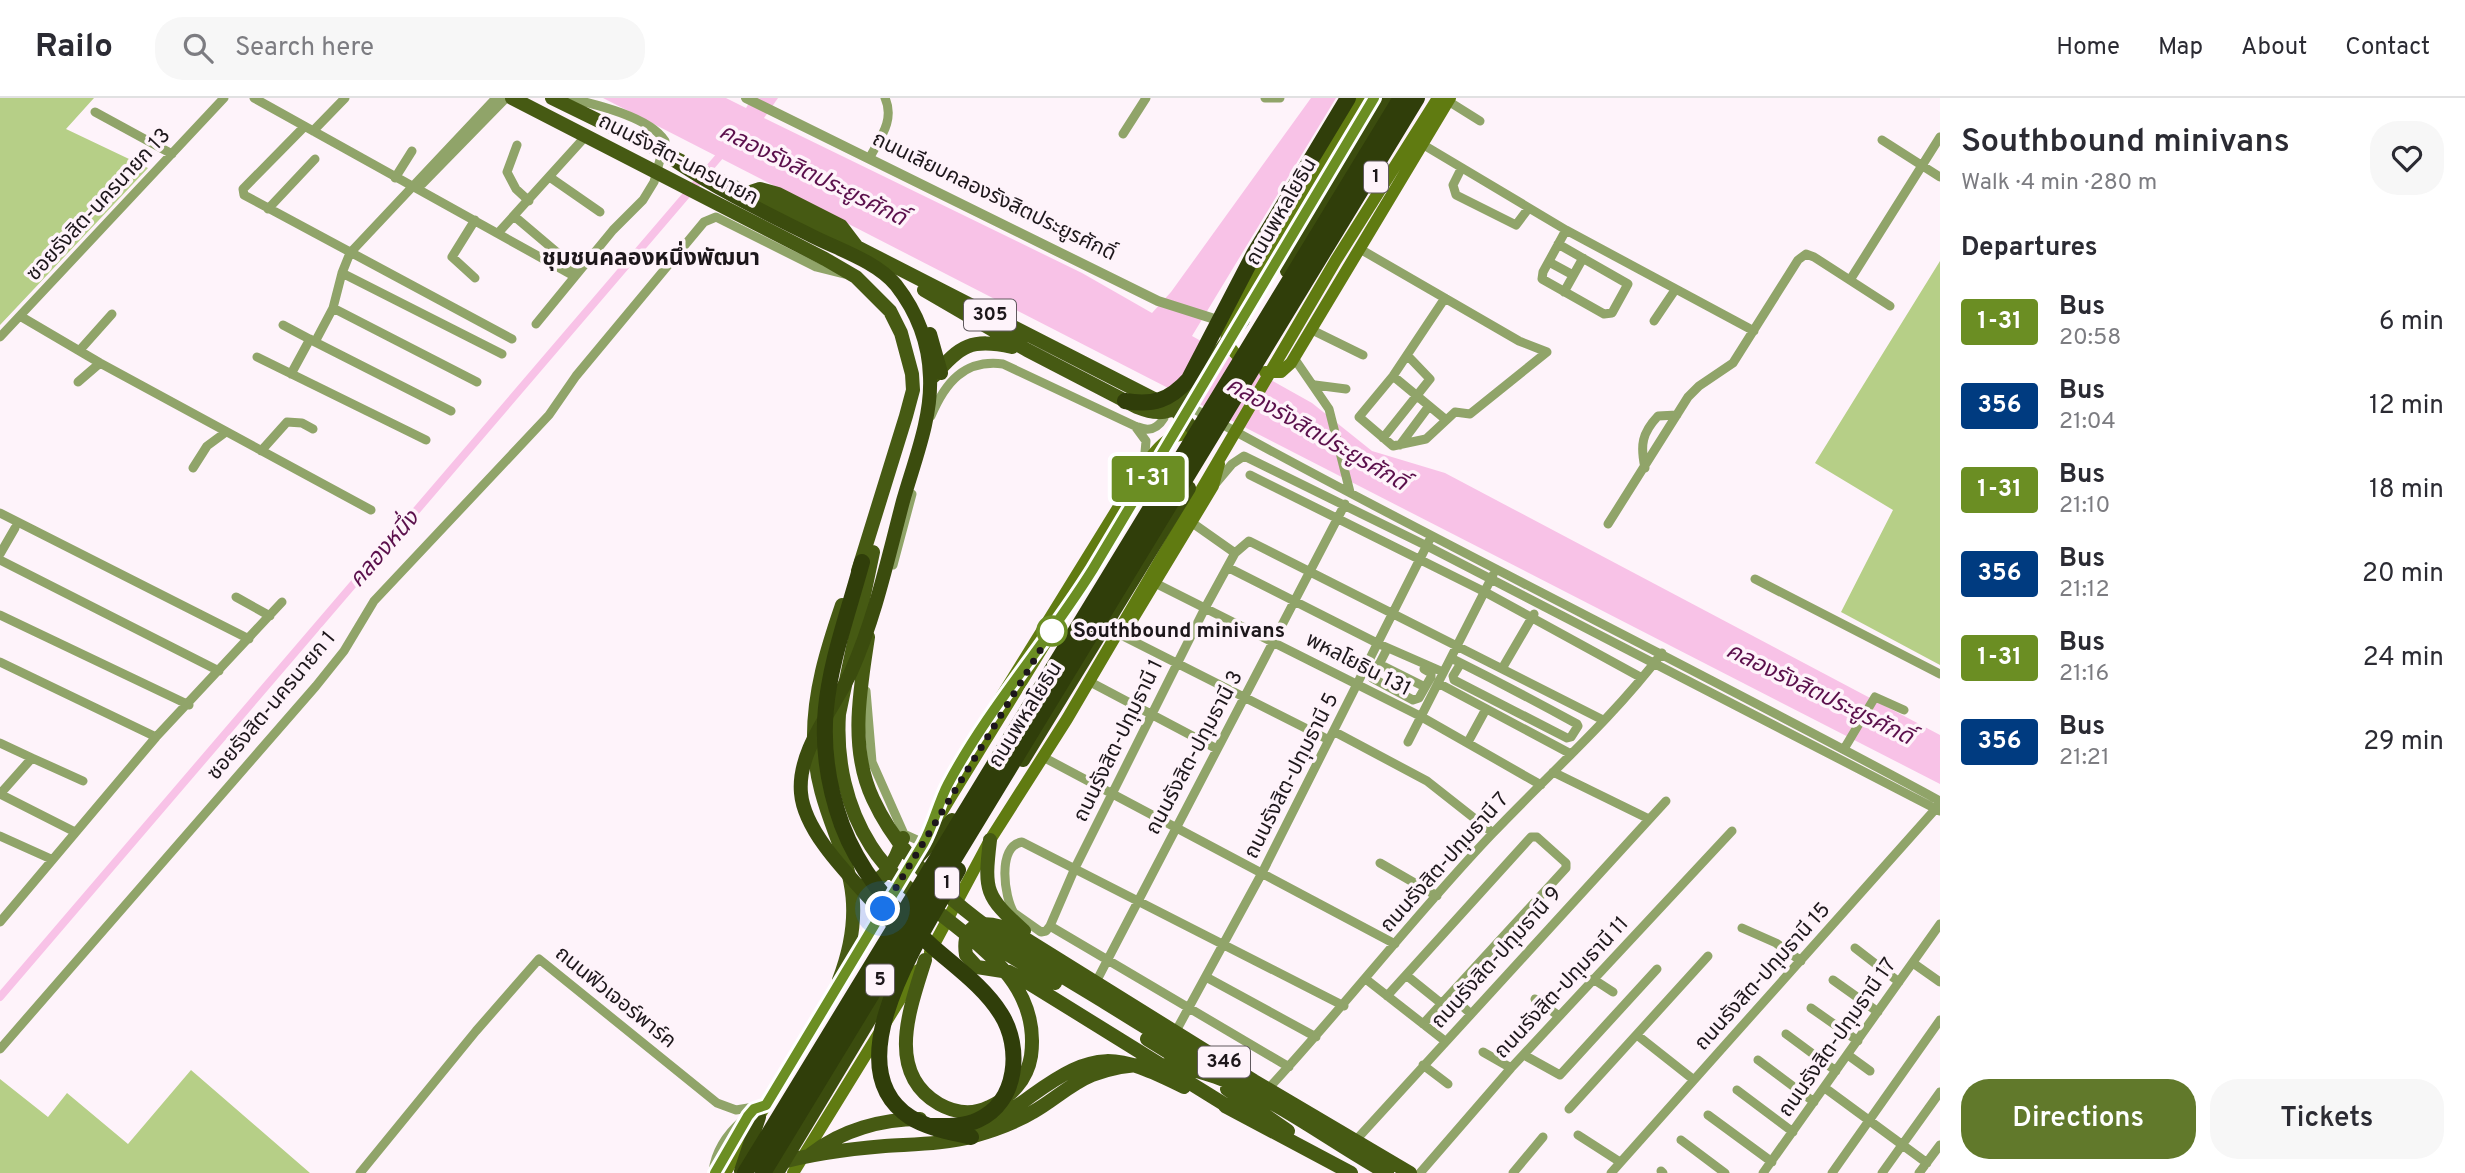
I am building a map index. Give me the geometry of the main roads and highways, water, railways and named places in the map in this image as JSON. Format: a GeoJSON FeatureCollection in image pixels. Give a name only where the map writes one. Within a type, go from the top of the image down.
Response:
{"type":"FeatureCollection","features":[{"type":"Feature","properties":{"kind":"highway"},"geometry":{"type":"LineString","coordinates":[[1125,401],[1143,404],[1163,401],[1189,379],[1254,254],[1348,98]]}},
{"type":"Feature","properties":{"kind":"highway","name":"ถนนพหลโยธิน"},"geometry":{"type":"LineString","coordinates":[[744,1173],[1301,234],[1390,98]]}},
{"type":"Feature","properties":{"kind":"highway","name":"5"},"geometry":{"type":"LineString","coordinates":[[744,1173],[1401,98]]}},
{"type":"Feature","properties":{"kind":"highway","name":"5"},"geometry":{"type":"LineString","coordinates":[[763,1173],[1417,98]]}},
{"type":"Feature","properties":{"kind":"highway","name":"ถนนพหลโยธิน"},"geometry":{"type":"LineString","coordinates":[[769,1173],[1131,596],[1424,98]]}},
{"type":"Feature","properties":{"kind":"highway"},"geometry":{"type":"LineString","coordinates":[[671,158],[734,197],[870,265],[894,282],[931,335],[941,373]]}},
{"type":"Feature","properties":{"kind":"highway"},"geometry":{"type":"LineString","coordinates":[[777,1173],[892,983],[902,951],[900,933],[814,831],[800,791],[809,750],[840,696],[872,614],[922,434],[931,379],[924,335],[913,310]]}},
{"type":"Feature","properties":{"kind":"highway"},"geometry":{"type":"LineString","coordinates":[[862,562],[825,699],[823,732],[832,794],[856,855],[883,895],[899,914],[989,998],[1006,1024],[1014,1052],[1012,1077],[994,1108],[968,1124],[931,1126]]}},
{"type":"Feature","properties":{"kind":"highway"},"geometry":{"type":"LineString","coordinates":[[971,1137],[907,1116],[888,1092],[879,1065],[881,1029],[901,979],[975,839],[997,787]]}},
{"type":"Feature","properties":{"kind":"highway"},"geometry":{"type":"LineString","coordinates":[[910,866],[952,820]]}},
{"type":"Feature","properties":{"kind":"highway"},"geometry":{"type":"LineString","coordinates":[[744,1173],[758,1111]]}},
{"type":"Feature","properties":{"kind":"main road","name":"ถนนรังสิต-นครนายก"},"geometry":{"type":"LineString","coordinates":[[512,98],[825,258],[856,277],[890,311],[901,333],[912,374],[913,390],[906,416]]}},
{"type":"Feature","properties":{"kind":"main road","name":"ถนนรังสิต-นครนายก"},"geometry":{"type":"LineString","coordinates":[[552,98],[671,158],[705,171],[1154,399],[1177,412],[1202,438]]}},
{"type":"Feature","properties":{"kind":"main road"},"geometry":{"type":"LineString","coordinates":[[1361,98],[1227,324],[1226,340],[1233,352],[1261,370],[1281,372],[1294,358],[1422,144],[1445,99]]}},
{"type":"Feature","properties":{"kind":"main road","name":"ถนนพหลโยธิน"},"geometry":{"type":"LineString","coordinates":[[725,1173],[758,1111],[1062,618],[1097,574],[1243,320],[1301,234],[1374,98]]}},
{"type":"Feature","properties":{"kind":"main road","name":"ถนนพหลโยธิน"},"geometry":{"type":"LineString","coordinates":[[1332,258],[1445,99]]}},
{"type":"Feature","properties":{"kind":"main road"},"geometry":{"type":"LineString","coordinates":[[752,234],[740,218],[741,205],[748,193],[760,189],[841,226],[864,251],[940,300],[1027,350],[1125,401],[1154,412],[1171,411],[1179,406],[1243,320]]}},
{"type":"Feature","properties":{"kind":"main road"},"geometry":{"type":"LineString","coordinates":[[839,980],[854,930],[853,883],[821,784],[814,742],[817,693],[824,660],[844,600],[862,562],[906,416],[921,391],[951,355],[966,345],[992,342],[1027,350]]}},
{"type":"Feature","properties":{"kind":"main road"},"geometry":{"type":"LineString","coordinates":[[934,825],[946,786],[1144,466],[1163,443],[1177,434],[1189,432],[1202,438],[1218,457],[1219,473],[1094,684],[1073,709]]}},
{"type":"Feature","properties":{"kind":"main road"},"geometry":{"type":"LineString","coordinates":[[881,505],[868,581],[839,714],[838,731],[845,786],[854,815],[872,847],[896,878],[981,948],[1018,987],[1027,1003],[1033,1039],[1030,1064],[1020,1085],[1005,1099],[967,1114],[942,1106],[926,1096],[913,1077],[905,1055],[906,1020],[925,960]]}},
{"type":"Feature","properties":{"kind":"main road","name":"ถนนพหลโยธิน"},"geometry":{"type":"LineString","coordinates":[[796,1168],[925,960],[990,840],[1073,709],[1131,596]]}},
{"type":"Feature","properties":{"kind":"main road"},"geometry":{"type":"LineString","coordinates":[[872,614],[861,684],[858,734],[863,770],[873,799],[908,853],[985,925],[1174,1045],[1254,1081]]}},
{"type":"Feature","properties":{"kind":"main road"},"geometry":{"type":"LineString","coordinates":[[1005,692],[1062,618]]}},
{"type":"Feature","properties":{"kind":"main road"},"geometry":{"type":"LineString","coordinates":[[853,883],[867,885],[881,877],[894,861],[904,834]]}},
{"type":"Feature","properties":{"kind":"main road"},"geometry":{"type":"LineString","coordinates":[[990,840],[985,879],[991,898],[1040,946]]}},
{"type":"Feature","properties":{"kind":"main road"},"geometry":{"type":"LineString","coordinates":[[922,901],[1264,1112],[1321,1156]]}},
{"type":"Feature","properties":{"kind":"main road","name":"346"},"geometry":{"type":"LineString","coordinates":[[1350,1173],[1232,1109],[1019,977],[1009,972],[977,967],[966,955],[967,934],[973,927],[990,923],[1040,946],[1268,1089],[1354,1147],[1410,1173]]}},
{"type":"Feature","properties":{"kind":"main road"},"geometry":{"type":"LineString","coordinates":[[1019,977],[1016,958],[1026,948],[1040,946]]}},
{"type":"Feature","properties":{"kind":"main road"},"geometry":{"type":"LineString","coordinates":[[796,1168],[835,1139],[887,1122],[920,1119],[972,1124],[991,1120],[1009,1112],[1059,1076],[1100,1060],[1129,1063],[1147,1069],[1232,1109]]}},
{"type":"Feature","properties":{"kind":"main road"},"geometry":{"type":"LineString","coordinates":[[744,1173],[830,1153],[971,1137],[1008,1125],[1088,1077],[1128,1066],[1158,1064],[1201,1070],[1230,1081],[1354,1147],[1387,1173]]}},
{"type":"Feature","properties":{"kind":"water","name":"คลองรังสิตประยูรศักดิ์"},"geometry":{"type":"Polygon","coordinates":[[[603,98],[726,98],[746,108],[752,98],[778,98],[764,118],[1082,273],[1152,313],[1171,292],[1311,98],[1336,98],[1192,336],[1312,403],[1372,451],[1445,473],[1940,735],[1940,784],[603,98]]]}},
{"type":"Feature","properties":{"kind":"waterway","name":"คลองหนึ่ง"},"geometry":{"type":"LineString","coordinates":[[0,997],[724,151]]}},
{"type":"Feature","properties":{"kind":"place","name":"Southbound minivans"},"geometry":{"type":"Point","coordinates":[1052,631]}},
{"type":"Feature","properties":{"kind":"district","name":"ชุมชนคลองหนึ่งพัฒนา"},"geometry":{"type":"Point","coordinates":[651,259]}}]}
